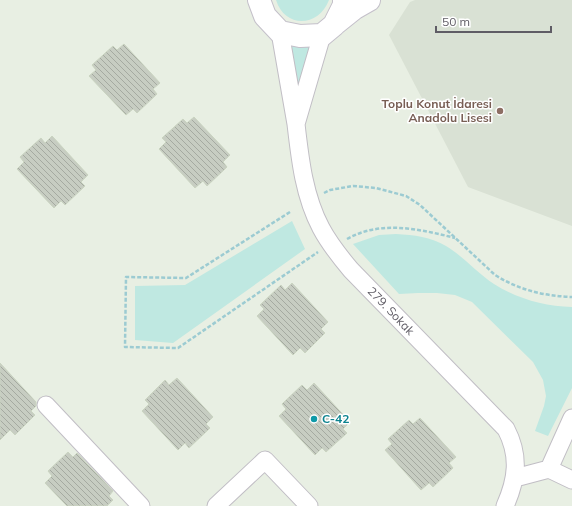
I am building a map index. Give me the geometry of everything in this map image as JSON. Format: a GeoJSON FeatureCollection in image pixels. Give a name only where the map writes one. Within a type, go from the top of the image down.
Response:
{"type":"FeatureCollection","features":[{"type":"Feature","properties":{"kind":"main road"},"geometry":{"type":"LineString","coordinates":[[328,30],[344,5],[344,0]]}},
{"type":"Feature","properties":{"kind":"main road"},"geometry":{"type":"LineString","coordinates":[[259,5],[280,32],[300,36],[328,30],[355,8],[369,0]]}},
{"type":"Feature","properties":{"kind":"street","name":"279. Sokak"},"geometry":{"type":"LineString","coordinates":[[296,124],[328,30]]}},
{"type":"Feature","properties":{"kind":"street","name":"279. Sokak"},"geometry":{"type":"LineString","coordinates":[[280,32],[302,168],[310,200],[320,227],[331,245],[351,270],[506,429],[513,442],[516,453],[515,478],[505,506]]}},
{"type":"Feature","properties":{"kind":"street"},"geometry":{"type":"LineString","coordinates":[[46,405],[141,506]]}},
{"type":"Feature","properties":{"kind":"street"},"geometry":{"type":"LineString","coordinates":[[549,469],[572,418]]}},
{"type":"Feature","properties":{"kind":"street"},"geometry":{"type":"LineString","coordinates":[[216,506],[266,460],[309,506]]}},
{"type":"Feature","properties":{"kind":"street"},"geometry":{"type":"LineString","coordinates":[[515,478],[549,469],[572,480]]}},
{"type":"Feature","properties":{"kind":"path"},"geometry":{"type":"LineString","coordinates":[[310,200],[330,190],[353,186],[376,188],[406,196],[420,205],[495,275],[508,283],[531,292],[572,298]]}},
{"type":"Feature","properties":{"kind":"path"},"geometry":{"type":"LineString","coordinates":[[290,212],[186,278],[126,277],[125,347],[178,348],[331,245],[356,234],[372,230],[409,228],[455,238]]}},
{"type":"Feature","properties":{"kind":"shaded area"},"geometry":{"type":"Polygon","coordinates":[[[276,0],[329,0],[324,9],[318,15],[310,20],[302,21],[294,20],[287,16],[280,9],[276,0]]]}},
{"type":"Feature","properties":{"kind":"shaded area","name":"Toplu Konut İdaresi Anadolu Lisesi"},"geometry":{"type":"Polygon","coordinates":[[[415,0],[572,0],[572,226],[468,187],[389,35],[410,2],[415,0]]]}},
{"type":"Feature","properties":{"kind":"shaded area"},"geometry":{"type":"Polygon","coordinates":[[[289,44],[312,47],[296,98],[289,44]]]}},
{"type":"Feature","properties":{"kind":"shaded area"},"geometry":{"type":"Polygon","coordinates":[[[292,221],[305,249],[173,343],[135,340],[135,286],[185,285],[292,221]]]}},
{"type":"Feature","properties":{"kind":"shaded area"},"geometry":{"type":"Polygon","coordinates":[[[396,234],[422,237],[434,240],[446,246],[488,280],[512,294],[541,303],[572,307],[572,388],[548,436],[535,431],[546,396],[543,380],[533,362],[472,302],[455,295],[437,293],[399,294],[353,244],[379,235],[396,234]]]}},
{"type":"Feature","properties":{"kind":"building"},"geometry":{"type":"Polygon","coordinates":[[[124,44],[160,83],[153,89],[157,94],[137,113],[133,109],[126,115],[89,76],[96,70],[92,65],[113,46],[117,50],[124,44]]]}},
{"type":"Feature","properties":{"kind":"building"},"geometry":{"type":"Polygon","coordinates":[[[194,117],[230,155],[223,162],[227,167],[207,186],[203,181],[195,188],[159,149],[166,142],[162,138],[183,119],[187,123],[194,117]]]}},
{"type":"Feature","properties":{"kind":"building"},"geometry":{"type":"Polygon","coordinates":[[[52,136],[88,175],[81,182],[85,186],[65,205],[61,201],[54,208],[17,169],[24,162],[20,157],[41,138],[45,143],[52,136]]]}},
{"type":"Feature","properties":{"kind":"building"},"geometry":{"type":"Polygon","coordinates":[[[292,283],[328,322],[321,329],[325,333],[305,353],[300,348],[293,355],[257,316],[264,309],[260,305],[281,285],[285,290],[292,283]]]}},
{"type":"Feature","properties":{"kind":"building"},"geometry":{"type":"Polygon","coordinates":[[[0,363],[36,402],[36,406],[31,411],[35,415],[15,435],[10,430],[0,440],[0,363]]]}},
{"type":"Feature","properties":{"kind":"building"},"geometry":{"type":"Polygon","coordinates":[[[177,378],[213,417],[206,424],[210,428],[189,448],[185,443],[178,450],[142,411],[149,404],[145,400],[165,380],[169,385],[177,378]]]}},
{"type":"Feature","properties":{"kind":"building","name":"C-42"},"geometry":{"type":"Polygon","coordinates":[[[314,383],[350,422],[343,429],[347,433],[326,452],[322,448],[315,455],[279,416],[286,409],[282,404],[302,385],[307,390],[314,383]]]}},
{"type":"Feature","properties":{"kind":"building"},"geometry":{"type":"Polygon","coordinates":[[[420,418],[456,457],[449,463],[453,468],[433,487],[429,483],[421,490],[385,450],[392,444],[388,439],[409,420],[413,424],[420,418]]]}},
{"type":"Feature","properties":{"kind":"building"},"geometry":{"type":"Polygon","coordinates":[[[68,452],[73,457],[77,453],[113,491],[109,496],[113,500],[107,506],[67,506],[45,483],[52,476],[48,471],[68,452]]]}},
{"type":"Feature","properties":{"kind":"place","name":"Toplu Konut İdaresi Anadolu Lisesi"},"geometry":{"type":"Point","coordinates":[500,111]}},
{"type":"Feature","properties":{"kind":"place","name":"C-42"},"geometry":{"type":"Point","coordinates":[314,419]}}]}
